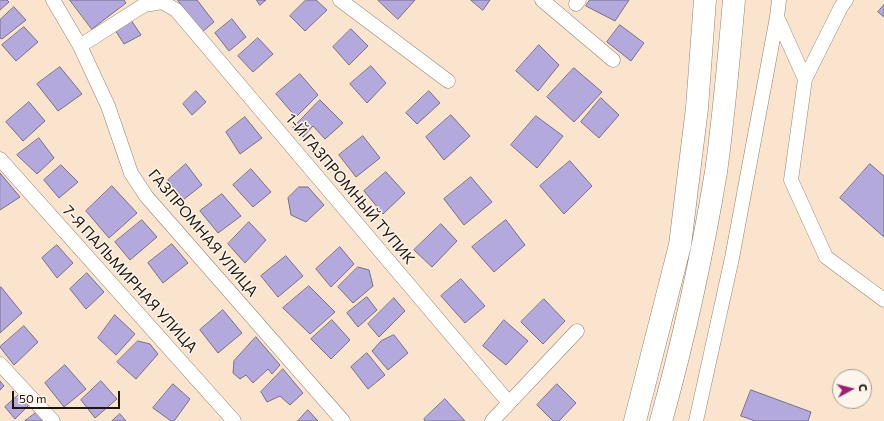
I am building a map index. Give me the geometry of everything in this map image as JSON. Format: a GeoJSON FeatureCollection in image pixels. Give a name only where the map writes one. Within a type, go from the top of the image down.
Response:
{"type":"FeatureCollection","features":[{"type":"Feature","properties":{"kind":"main road"},"geometry":{"type":"LineString","coordinates":[[635,421],[680,245],[697,108],[704,0]]}},
{"type":"Feature","properties":{"kind":"main road"},"geometry":{"type":"LineString","coordinates":[[661,421],[687,315],[716,173],[724,109],[734,0]]}},
{"type":"Feature","properties":{"kind":"street","name":"ГАЗПРОМНАЯ УЛИЦА"},"geometry":{"type":"LineString","coordinates":[[53,0],[80,46],[108,106],[131,173],[146,196],[343,421]]}},
{"type":"Feature","properties":{"kind":"street"},"geometry":{"type":"LineString","coordinates":[[340,0],[448,80]]}},
{"type":"Feature","properties":{"kind":"street"},"geometry":{"type":"LineString","coordinates":[[542,0],[613,60]]}},
{"type":"Feature","properties":{"kind":"street"},"geometry":{"type":"LineString","coordinates":[[696,421],[732,258],[778,16],[779,0]]}},
{"type":"Feature","properties":{"kind":"street"},"geometry":{"type":"LineString","coordinates":[[846,0],[841,7],[805,79],[790,180],[826,257],[884,300]]}},
{"type":"Feature","properties":{"kind":"street","name":"1-Й ГАЗПРОМНЫЙ ТУПИК"},"geometry":{"type":"LineString","coordinates":[[80,46],[144,5],[162,2],[176,10],[509,403]]}},
{"type":"Feature","properties":{"kind":"street"},"geometry":{"type":"LineString","coordinates":[[778,16],[805,79]]}},
{"type":"Feature","properties":{"kind":"street","name":"7-Я ПАЛЬМИРНАЯ УЛИЦА"},"geometry":{"type":"LineString","coordinates":[[0,159],[234,421]]}},
{"type":"Feature","properties":{"kind":"street"},"geometry":{"type":"LineString","coordinates":[[492,421],[577,331]]}},
{"type":"Feature","properties":{"kind":"street"},"geometry":{"type":"LineString","coordinates":[[0,364],[53,421]]}},
{"type":"Feature","properties":{"kind":"building"},"geometry":{"type":"Polygon","coordinates":[[[0,0],[7,0],[9,2],[0,10],[0,0]]]}},
{"type":"Feature","properties":{"kind":"building"},"geometry":{"type":"Polygon","coordinates":[[[70,0],[124,0],[126,3],[92,29],[70,0]]]}},
{"type":"Feature","properties":{"kind":"building"},"geometry":{"type":"Polygon","coordinates":[[[178,0],[197,0],[214,22],[202,32],[178,0]]]}},
{"type":"Feature","properties":{"kind":"building"},"geometry":{"type":"Polygon","coordinates":[[[257,0],[266,0],[260,5],[257,0]]]}},
{"type":"Feature","properties":{"kind":"building"},"geometry":{"type":"Polygon","coordinates":[[[306,0],[316,0],[327,10],[305,31],[290,16],[306,0]]]}},
{"type":"Feature","properties":{"kind":"building"},"geometry":{"type":"Polygon","coordinates":[[[378,0],[415,0],[398,19],[378,0]]]}},
{"type":"Feature","properties":{"kind":"building"},"geometry":{"type":"Polygon","coordinates":[[[471,0],[490,0],[483,10],[471,0]]]}},
{"type":"Feature","properties":{"kind":"building"},"geometry":{"type":"Polygon","coordinates":[[[590,0],[629,0],[615,21],[586,6],[590,0]]]}},
{"type":"Feature","properties":{"kind":"building"},"geometry":{"type":"Polygon","coordinates":[[[884,5],[884,17],[878,12],[884,5]]]}},
{"type":"Feature","properties":{"kind":"building"},"geometry":{"type":"Polygon","coordinates":[[[14,7],[26,20],[2,39],[0,38],[0,20],[14,7]]]}},
{"type":"Feature","properties":{"kind":"building"},"geometry":{"type":"Polygon","coordinates":[[[232,19],[246,37],[229,51],[215,33],[232,19]]]}},
{"type":"Feature","properties":{"kind":"building"},"geometry":{"type":"Polygon","coordinates":[[[131,20],[141,35],[124,44],[115,30],[131,20]]]}},
{"type":"Feature","properties":{"kind":"building"},"geometry":{"type":"Polygon","coordinates":[[[620,25],[644,43],[631,61],[607,42],[620,25]]]}},
{"type":"Feature","properties":{"kind":"building"},"geometry":{"type":"Polygon","coordinates":[[[24,27],[38,42],[16,61],[2,45],[24,27]]]}},
{"type":"Feature","properties":{"kind":"building"},"geometry":{"type":"Polygon","coordinates":[[[351,29],[368,46],[349,65],[333,47],[351,29]]]}},
{"type":"Feature","properties":{"kind":"building"},"geometry":{"type":"Polygon","coordinates":[[[258,38],[273,54],[253,72],[238,56],[258,38]]]}},
{"type":"Feature","properties":{"kind":"building"},"geometry":{"type":"Polygon","coordinates":[[[539,45],[559,65],[538,91],[516,71],[539,45]]]}},
{"type":"Feature","properties":{"kind":"building"},"geometry":{"type":"Polygon","coordinates":[[[371,66],[386,83],[367,103],[350,84],[371,66]]]}},
{"type":"Feature","properties":{"kind":"building"},"geometry":{"type":"Polygon","coordinates":[[[60,67],[82,94],[58,111],[37,84],[60,67]]]}},
{"type":"Feature","properties":{"kind":"building"},"geometry":{"type":"Polygon","coordinates":[[[574,68],[602,92],[574,122],[547,97],[574,68]]]}},
{"type":"Feature","properties":{"kind":"building"},"geometry":{"type":"Polygon","coordinates":[[[300,74],[318,95],[296,117],[276,94],[300,74]]]}},
{"type":"Feature","properties":{"kind":"building"},"geometry":{"type":"Polygon","coordinates":[[[196,91],[206,102],[192,115],[183,104],[196,91]]]}},
{"type":"Feature","properties":{"kind":"building"},"geometry":{"type":"Polygon","coordinates":[[[429,91],[440,103],[417,124],[406,113],[429,91]]]}},
{"type":"Feature","properties":{"kind":"building"},"geometry":{"type":"Polygon","coordinates":[[[601,98],[619,115],[599,138],[581,122],[601,98]]]}},
{"type":"Feature","properties":{"kind":"building"},"geometry":{"type":"Polygon","coordinates":[[[320,100],[343,123],[325,139],[313,126],[303,137],[293,128],[320,100]]]}},
{"type":"Feature","properties":{"kind":"building"},"geometry":{"type":"Polygon","coordinates":[[[29,102],[45,121],[23,141],[6,122],[29,102]]]}},
{"type":"Feature","properties":{"kind":"building"},"geometry":{"type":"Polygon","coordinates":[[[451,115],[470,136],[444,160],[426,137],[451,115]]]}},
{"type":"Feature","properties":{"kind":"building"},"geometry":{"type":"Polygon","coordinates":[[[536,116],[563,136],[537,168],[511,145],[536,116]]]}},
{"type":"Feature","properties":{"kind":"building"},"geometry":{"type":"Polygon","coordinates":[[[245,117],[262,138],[240,154],[226,132],[245,117]]]}},
{"type":"Feature","properties":{"kind":"building"},"geometry":{"type":"Polygon","coordinates":[[[363,136],[380,158],[356,177],[339,155],[363,136]]]}},
{"type":"Feature","properties":{"kind":"building"},"geometry":{"type":"Polygon","coordinates":[[[39,138],[54,158],[37,174],[17,155],[39,138]]]}},
{"type":"Feature","properties":{"kind":"building"},"geometry":{"type":"Polygon","coordinates":[[[570,161],[592,186],[564,214],[540,186],[570,161]]]}},
{"type":"Feature","properties":{"kind":"building"},"geometry":{"type":"Polygon","coordinates":[[[186,164],[202,185],[183,200],[168,180],[186,164]]]}},
{"type":"Feature","properties":{"kind":"building"},"geometry":{"type":"Polygon","coordinates":[[[870,164],[884,176],[884,237],[840,198],[870,164]]]}},
{"type":"Feature","properties":{"kind":"building"},"geometry":{"type":"Polygon","coordinates":[[[61,165],[78,182],[59,198],[44,180],[61,165]]]}},
{"type":"Feature","properties":{"kind":"building"},"geometry":{"type":"Polygon","coordinates":[[[251,169],[271,192],[253,207],[233,185],[251,169]]]}},
{"type":"Feature","properties":{"kind":"building"},"geometry":{"type":"Polygon","coordinates":[[[386,172],[405,193],[383,214],[364,191],[386,172]]]}},
{"type":"Feature","properties":{"kind":"building"},"geometry":{"type":"Polygon","coordinates":[[[0,173],[20,197],[0,210],[0,173]]]}},
{"type":"Feature","properties":{"kind":"building"},"geometry":{"type":"Polygon","coordinates":[[[471,177],[492,202],[464,225],[444,199],[471,177]]]}},
{"type":"Feature","properties":{"kind":"building"},"geometry":{"type":"Polygon","coordinates":[[[112,186],[137,213],[109,238],[86,211],[112,186]]]}},
{"type":"Feature","properties":{"kind":"building"},"geometry":{"type":"Polygon","coordinates":[[[299,187],[308,187],[324,205],[306,222],[291,215],[288,198],[299,187]]]}},
{"type":"Feature","properties":{"kind":"building"},"geometry":{"type":"Polygon","coordinates":[[[222,194],[241,216],[218,233],[200,211],[222,194]]]}},
{"type":"Feature","properties":{"kind":"building"},"geometry":{"type":"Polygon","coordinates":[[[142,220],[157,237],[130,260],[115,242],[142,220]]]}},
{"type":"Feature","properties":{"kind":"building"},"geometry":{"type":"Polygon","coordinates":[[[506,220],[525,245],[494,272],[472,247],[506,220]]]}},
{"type":"Feature","properties":{"kind":"building"},"geometry":{"type":"Polygon","coordinates":[[[249,222],[266,240],[245,263],[228,244],[249,222]]]}},
{"type":"Feature","properties":{"kind":"building"},"geometry":{"type":"Polygon","coordinates":[[[441,224],[457,241],[432,267],[414,250],[441,224]]]}},
{"type":"Feature","properties":{"kind":"building"},"geometry":{"type":"Polygon","coordinates":[[[172,244],[188,263],[163,283],[148,263],[172,244]]]}},
{"type":"Feature","properties":{"kind":"building"},"geometry":{"type":"Polygon","coordinates":[[[57,245],[73,263],[57,278],[42,258],[57,245]]]}},
{"type":"Feature","properties":{"kind":"building"},"geometry":{"type":"Polygon","coordinates":[[[340,247],[354,264],[331,287],[316,269],[340,247]]]}},
{"type":"Feature","properties":{"kind":"building"},"geometry":{"type":"Polygon","coordinates":[[[286,256],[303,276],[278,297],[261,276],[286,256]]]}},
{"type":"Feature","properties":{"kind":"building"},"geometry":{"type":"Polygon","coordinates":[[[358,267],[369,270],[373,286],[353,303],[338,287],[358,267]]]}},
{"type":"Feature","properties":{"kind":"building"},"geometry":{"type":"Polygon","coordinates":[[[87,273],[104,292],[86,309],[70,289],[87,273]]]}},
{"type":"Feature","properties":{"kind":"building"},"geometry":{"type":"Polygon","coordinates":[[[461,279],[485,306],[465,323],[441,296],[461,279]]]}},
{"type":"Feature","properties":{"kind":"building"},"geometry":{"type":"Polygon","coordinates":[[[309,286],[335,312],[310,334],[283,308],[309,286]]]}},
{"type":"Feature","properties":{"kind":"building"},"geometry":{"type":"Polygon","coordinates":[[[1,287],[22,313],[0,333],[0,288],[1,287]]]}},
{"type":"Feature","properties":{"kind":"building"},"geometry":{"type":"Polygon","coordinates":[[[367,297],[377,310],[358,327],[347,313],[367,297]]]}},
{"type":"Feature","properties":{"kind":"building"},"geometry":{"type":"Polygon","coordinates":[[[394,298],[405,311],[379,337],[368,324],[394,298]]]}},
{"type":"Feature","properties":{"kind":"building"},"geometry":{"type":"Polygon","coordinates":[[[544,299],[565,321],[543,344],[521,322],[544,299]]]}},
{"type":"Feature","properties":{"kind":"building"},"geometry":{"type":"Polygon","coordinates":[[[223,310],[242,333],[218,353],[200,330],[223,310]]]}},
{"type":"Feature","properties":{"kind":"building"},"geometry":{"type":"Polygon","coordinates":[[[115,315],[135,334],[116,355],[98,338],[115,315]]]}},
{"type":"Feature","properties":{"kind":"building"},"geometry":{"type":"Polygon","coordinates":[[[332,320],[350,340],[331,359],[311,339],[332,320]]]}},
{"type":"Feature","properties":{"kind":"building"},"geometry":{"type":"Polygon","coordinates":[[[504,320],[528,341],[506,365],[483,346],[504,320]]]}},
{"type":"Feature","properties":{"kind":"building"},"geometry":{"type":"Polygon","coordinates":[[[24,326],[38,342],[14,365],[0,347],[24,326]]]}},
{"type":"Feature","properties":{"kind":"building"},"geometry":{"type":"Polygon","coordinates":[[[394,335],[408,353],[388,370],[372,351],[381,341],[394,335]]]}},
{"type":"Feature","properties":{"kind":"building"},"geometry":{"type":"Polygon","coordinates":[[[256,337],[280,365],[272,374],[268,369],[253,383],[246,375],[240,379],[233,373],[234,361],[256,337]]]}},
{"type":"Feature","properties":{"kind":"building"},"geometry":{"type":"Polygon","coordinates":[[[138,341],[150,344],[158,354],[136,379],[117,362],[138,341]]]}},
{"type":"Feature","properties":{"kind":"building"},"geometry":{"type":"Polygon","coordinates":[[[367,353],[385,375],[368,389],[351,367],[367,353]]]}},
{"type":"Feature","properties":{"kind":"building"},"geometry":{"type":"Polygon","coordinates":[[[65,365],[86,389],[64,407],[45,383],[65,365]]]}},
{"type":"Feature","properties":{"kind":"building"},"geometry":{"type":"Polygon","coordinates":[[[283,369],[303,393],[290,405],[280,396],[267,402],[261,392],[283,369]]]}},
{"type":"Feature","properties":{"kind":"building"},"geometry":{"type":"Polygon","coordinates":[[[0,381],[4,386],[0,390],[0,381]]]}},
{"type":"Feature","properties":{"kind":"building"},"geometry":{"type":"Polygon","coordinates":[[[101,381],[117,399],[95,418],[81,400],[101,381]]]}},
{"type":"Feature","properties":{"kind":"building"},"geometry":{"type":"Polygon","coordinates":[[[173,384],[190,399],[174,421],[171,421],[153,408],[173,384]]]}},
{"type":"Feature","properties":{"kind":"building"},"geometry":{"type":"Polygon","coordinates":[[[557,384],[576,403],[559,421],[553,421],[537,405],[557,384]]]}},
{"type":"Feature","properties":{"kind":"building"},"geometry":{"type":"Polygon","coordinates":[[[751,390],[811,412],[808,421],[755,421],[741,416],[751,390]]]}},
{"type":"Feature","properties":{"kind":"building"},"geometry":{"type":"Polygon","coordinates":[[[21,393],[29,405],[15,419],[5,407],[21,393]]]}},
{"type":"Feature","properties":{"kind":"building"},"geometry":{"type":"Polygon","coordinates":[[[445,399],[465,421],[425,421],[424,419],[445,399]]]}},
{"type":"Feature","properties":{"kind":"building"},"geometry":{"type":"Polygon","coordinates":[[[308,410],[318,421],[298,421],[308,410]]]}},
{"type":"Feature","properties":{"kind":"building"},"geometry":{"type":"Polygon","coordinates":[[[37,412],[44,421],[25,421],[37,412]]]}},
{"type":"Feature","properties":{"kind":"building"},"geometry":{"type":"Polygon","coordinates":[[[120,414],[126,421],[112,421],[120,414]]]}}]}
